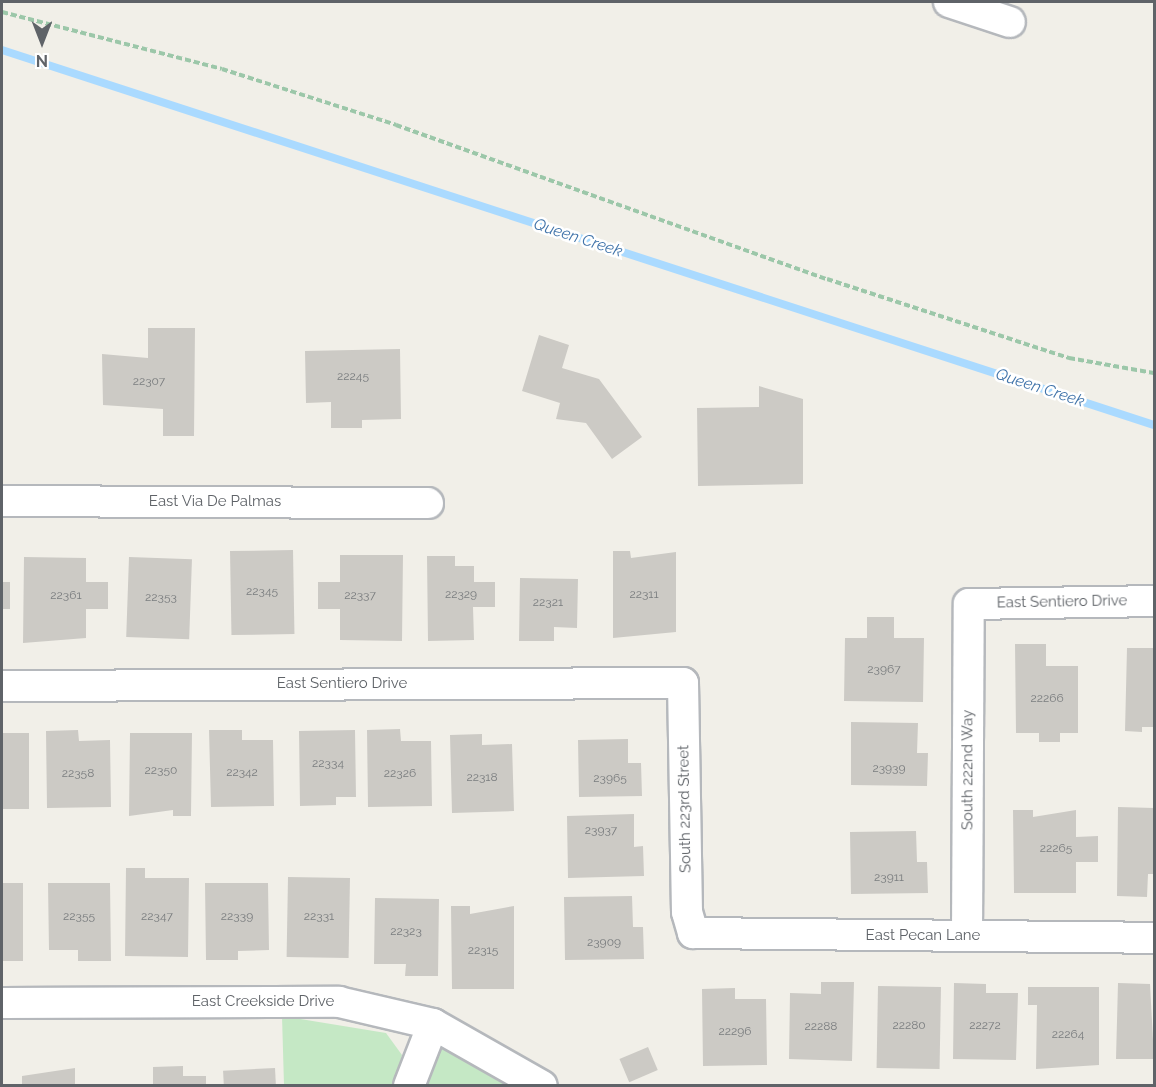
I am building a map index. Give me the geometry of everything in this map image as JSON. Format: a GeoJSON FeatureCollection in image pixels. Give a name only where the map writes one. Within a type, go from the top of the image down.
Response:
{"type":"FeatureCollection","features":[{"type":"Feature","properties":{"kind":"street"},"geometry":{"type":"LineString","coordinates":[[949,2],[1010,22]]}},
{"type":"Feature","properties":{"kind":"street","name":"East Via De Palmas"},"geometry":{"type":"LineString","coordinates":[[2,501],[428,503]]}},
{"type":"Feature","properties":{"kind":"street","name":"East Sentiero Drive"},"geometry":{"type":"LineString","coordinates":[[969,604],[1155,601]]}},
{"type":"Feature","properties":{"kind":"street","name":"South 222nd Way"},"geometry":{"type":"LineString","coordinates":[[967,936],[969,604]]}},
{"type":"Feature","properties":{"kind":"street","name":"East Sentiero Drive"},"geometry":{"type":"LineString","coordinates":[[2,686],[683,683]]}},
{"type":"Feature","properties":{"kind":"street","name":"South 223rd Street"},"geometry":{"type":"LineString","coordinates":[[683,683],[687,912],[693,933]]}},
{"type":"Feature","properties":{"kind":"street","name":"East Pecan Lane"},"geometry":{"type":"LineString","coordinates":[[693,933],[1155,938]]}},
{"type":"Feature","properties":{"kind":"street","name":"East Creekside Drive"},"geometry":{"type":"LineString","coordinates":[[2,1003],[339,1002],[433,1024],[542,1086]]}},
{"type":"Feature","properties":{"kind":"street"},"geometry":{"type":"LineString","coordinates":[[409,1086],[433,1024]]}},
{"type":"Feature","properties":{"kind":"path"},"geometry":{"type":"LineString","coordinates":[[2,12],[222,69],[396,125],[827,279],[1069,358],[1155,373]]}},
{"type":"Feature","properties":{"kind":"green space"},"geometry":{"type":"Polygon","coordinates":[[[282,1016],[386,1033],[402,1055],[394,1085],[284,1085],[282,1016]]]}},
{"type":"Feature","properties":{"kind":"green space"},"geometry":{"type":"Polygon","coordinates":[[[438,1047],[488,1067],[517,1086],[425,1086],[438,1047]]]}},
{"type":"Feature","properties":{"kind":"building"},"geometry":{"type":"Polygon","coordinates":[[[148,328],[195,328],[194,436],[163,436],[163,409],[103,405],[102,354],[148,358],[148,328]]]}},
{"type":"Feature","properties":{"kind":"building"},"geometry":{"type":"Polygon","coordinates":[[[539,335],[569,345],[562,368],[599,379],[642,437],[612,459],[586,423],[556,419],[560,403],[522,391],[539,335]]]}},
{"type":"Feature","properties":{"kind":"building"},"geometry":{"type":"Polygon","coordinates":[[[400,349],[401,419],[362,420],[362,428],[331,428],[331,402],[306,403],[305,351],[400,349]]]}},
{"type":"Feature","properties":{"kind":"building"},"geometry":{"type":"Polygon","coordinates":[[[759,386],[803,399],[803,484],[698,486],[697,408],[759,407],[759,386]]]}},
{"type":"Feature","properties":{"kind":"building"},"geometry":{"type":"Polygon","coordinates":[[[293,550],[294,634],[231,635],[230,551],[293,550]]]}},
{"type":"Feature","properties":{"kind":"building"},"geometry":{"type":"Polygon","coordinates":[[[613,551],[630,551],[631,558],[676,552],[676,632],[613,638],[613,551]]]}},
{"type":"Feature","properties":{"kind":"building"},"geometry":{"type":"Polygon","coordinates":[[[340,555],[403,555],[402,641],[340,640],[340,609],[318,609],[318,582],[340,582],[340,555]]]}},
{"type":"Feature","properties":{"kind":"building"},"geometry":{"type":"Polygon","coordinates":[[[427,556],[455,556],[455,566],[474,566],[474,582],[495,582],[495,607],[473,607],[474,640],[428,641],[427,556]]]}},
{"type":"Feature","properties":{"kind":"building"},"geometry":{"type":"Polygon","coordinates":[[[24,557],[86,558],[86,582],[108,582],[108,609],[86,609],[86,638],[23,643],[24,557]]]}},
{"type":"Feature","properties":{"kind":"building"},"geometry":{"type":"Polygon","coordinates":[[[129,557],[192,559],[189,639],[126,637],[129,557]]]}},
{"type":"Feature","properties":{"kind":"building"},"geometry":{"type":"Polygon","coordinates":[[[520,578],[578,579],[577,628],[554,627],[554,641],[519,641],[520,578]]]}},
{"type":"Feature","properties":{"kind":"building"},"geometry":{"type":"Polygon","coordinates":[[[2,582],[10,582],[10,609],[2,609],[2,582]]]}},
{"type":"Feature","properties":{"kind":"building"},"geometry":{"type":"Polygon","coordinates":[[[867,617],[894,617],[894,638],[924,638],[923,702],[844,701],[845,638],[867,638],[867,617]]]}},
{"type":"Feature","properties":{"kind":"building"},"geometry":{"type":"Polygon","coordinates":[[[1015,644],[1046,644],[1046,666],[1078,666],[1078,733],[1060,733],[1060,742],[1039,742],[1039,733],[1016,733],[1015,644]]]}},
{"type":"Feature","properties":{"kind":"building"},"geometry":{"type":"Polygon","coordinates":[[[1127,648],[1154,648],[1154,727],[1142,727],[1142,732],[1125,731],[1127,648]]]}},
{"type":"Feature","properties":{"kind":"building"},"geometry":{"type":"Polygon","coordinates":[[[851,722],[918,723],[917,753],[928,753],[927,786],[851,785],[851,722]]]}},
{"type":"Feature","properties":{"kind":"building"},"geometry":{"type":"Polygon","coordinates":[[[400,729],[401,741],[431,741],[432,806],[368,807],[367,730],[400,729]]]}},
{"type":"Feature","properties":{"kind":"building"},"geometry":{"type":"Polygon","coordinates":[[[78,730],[79,741],[110,740],[111,807],[47,808],[46,731],[78,730]]]}},
{"type":"Feature","properties":{"kind":"building"},"geometry":{"type":"Polygon","coordinates":[[[209,730],[242,730],[242,740],[273,740],[274,806],[211,807],[209,730]]]}},
{"type":"Feature","properties":{"kind":"building"},"geometry":{"type":"Polygon","coordinates":[[[355,730],[356,797],[336,797],[336,805],[300,806],[299,731],[355,730]]]}},
{"type":"Feature","properties":{"kind":"building"},"geometry":{"type":"Polygon","coordinates":[[[2,733],[29,733],[29,809],[2,809],[2,733]]]}},
{"type":"Feature","properties":{"kind":"building"},"geometry":{"type":"Polygon","coordinates":[[[130,733],[192,733],[191,816],[173,816],[173,810],[129,816],[130,733]]]}},
{"type":"Feature","properties":{"kind":"building"},"geometry":{"type":"Polygon","coordinates":[[[482,734],[482,745],[512,744],[514,811],[452,813],[450,735],[482,734]]]}},
{"type":"Feature","properties":{"kind":"building"},"geometry":{"type":"Polygon","coordinates":[[[628,739],[628,763],[641,763],[642,796],[579,797],[578,740],[628,739]]]}},
{"type":"Feature","properties":{"kind":"building"},"geometry":{"type":"Polygon","coordinates":[[[1118,807],[1154,808],[1154,874],[1148,874],[1147,897],[1117,896],[1118,807]]]}},
{"type":"Feature","properties":{"kind":"building"},"geometry":{"type":"Polygon","coordinates":[[[1013,810],[1033,810],[1033,817],[1076,810],[1076,837],[1098,836],[1098,862],[1076,862],[1076,893],[1014,893],[1013,810]]]}},
{"type":"Feature","properties":{"kind":"building"},"geometry":{"type":"Polygon","coordinates":[[[634,814],[634,847],[643,846],[644,876],[568,878],[567,816],[634,814]]]}},
{"type":"Feature","properties":{"kind":"building"},"geometry":{"type":"Polygon","coordinates":[[[916,831],[917,862],[927,862],[928,893],[851,894],[850,832],[916,831]]]}},
{"type":"Feature","properties":{"kind":"building"},"geometry":{"type":"Polygon","coordinates":[[[126,868],[145,868],[145,878],[189,878],[188,957],[125,956],[126,868]]]}},
{"type":"Feature","properties":{"kind":"building"},"geometry":{"type":"Polygon","coordinates":[[[288,877],[350,878],[349,958],[287,957],[288,877]]]}},
{"type":"Feature","properties":{"kind":"building"},"geometry":{"type":"Polygon","coordinates":[[[2,883],[23,883],[23,961],[2,961],[2,883]]]}},
{"type":"Feature","properties":{"kind":"building"},"geometry":{"type":"Polygon","coordinates":[[[48,883],[110,883],[111,961],[78,961],[78,950],[49,950],[48,883]]]}},
{"type":"Feature","properties":{"kind":"building"},"geometry":{"type":"Polygon","coordinates":[[[205,883],[268,883],[269,950],[238,951],[238,960],[206,960],[205,883]]]}},
{"type":"Feature","properties":{"kind":"building"},"geometry":{"type":"Polygon","coordinates":[[[632,896],[633,927],[643,927],[644,959],[565,960],[564,897],[632,896]]]}},
{"type":"Feature","properties":{"kind":"building"},"geometry":{"type":"Polygon","coordinates":[[[375,898],[439,899],[438,976],[405,976],[406,964],[374,964],[375,898]]]}},
{"type":"Feature","properties":{"kind":"building"},"geometry":{"type":"Polygon","coordinates":[[[451,906],[470,906],[470,914],[514,906],[514,989],[452,989],[451,906]]]}},
{"type":"Feature","properties":{"kind":"building"},"geometry":{"type":"Polygon","coordinates":[[[821,982],[854,982],[852,1061],[789,1059],[790,993],[821,994],[821,982]]]}},
{"type":"Feature","properties":{"kind":"building"},"geometry":{"type":"Polygon","coordinates":[[[954,983],[986,984],[986,993],[1018,993],[1016,1060],[953,1059],[954,983]]]}},
{"type":"Feature","properties":{"kind":"building"},"geometry":{"type":"Polygon","coordinates":[[[1118,983],[1150,984],[1154,1059],[1116,1059],[1118,983]]]}},
{"type":"Feature","properties":{"kind":"building"},"geometry":{"type":"Polygon","coordinates":[[[878,986],[941,987],[940,1069],[877,1068],[878,986]]]}},
{"type":"Feature","properties":{"kind":"building"},"geometry":{"type":"Polygon","coordinates":[[[1028,987],[1099,987],[1099,1065],[1036,1069],[1037,1005],[1028,1005],[1028,987]]]}},
{"type":"Feature","properties":{"kind":"building"},"geometry":{"type":"Polygon","coordinates":[[[735,988],[735,999],[766,999],[767,1065],[703,1066],[702,989],[735,988]]]}},
{"type":"Feature","properties":{"kind":"building"},"geometry":{"type":"Polygon","coordinates":[[[648,1047],[658,1070],[629,1082],[619,1059],[648,1047]]]}},
{"type":"Feature","properties":{"kind":"building"},"geometry":{"type":"Polygon","coordinates":[[[183,1066],[183,1076],[206,1076],[206,1086],[153,1086],[153,1067],[183,1066]]]}},
{"type":"Feature","properties":{"kind":"building"},"geometry":{"type":"Polygon","coordinates":[[[75,1068],[75,1086],[22,1086],[22,1076],[75,1068]]]}},
{"type":"Feature","properties":{"kind":"building"},"geometry":{"type":"Polygon","coordinates":[[[275,1068],[276,1086],[224,1086],[223,1071],[275,1068]]]}},
{"type":"Feature","properties":{"kind":"waterway","name":"Queen Creek"},"geometry":{"type":"LineString","coordinates":[[2,50],[1154,425]]}}]}
